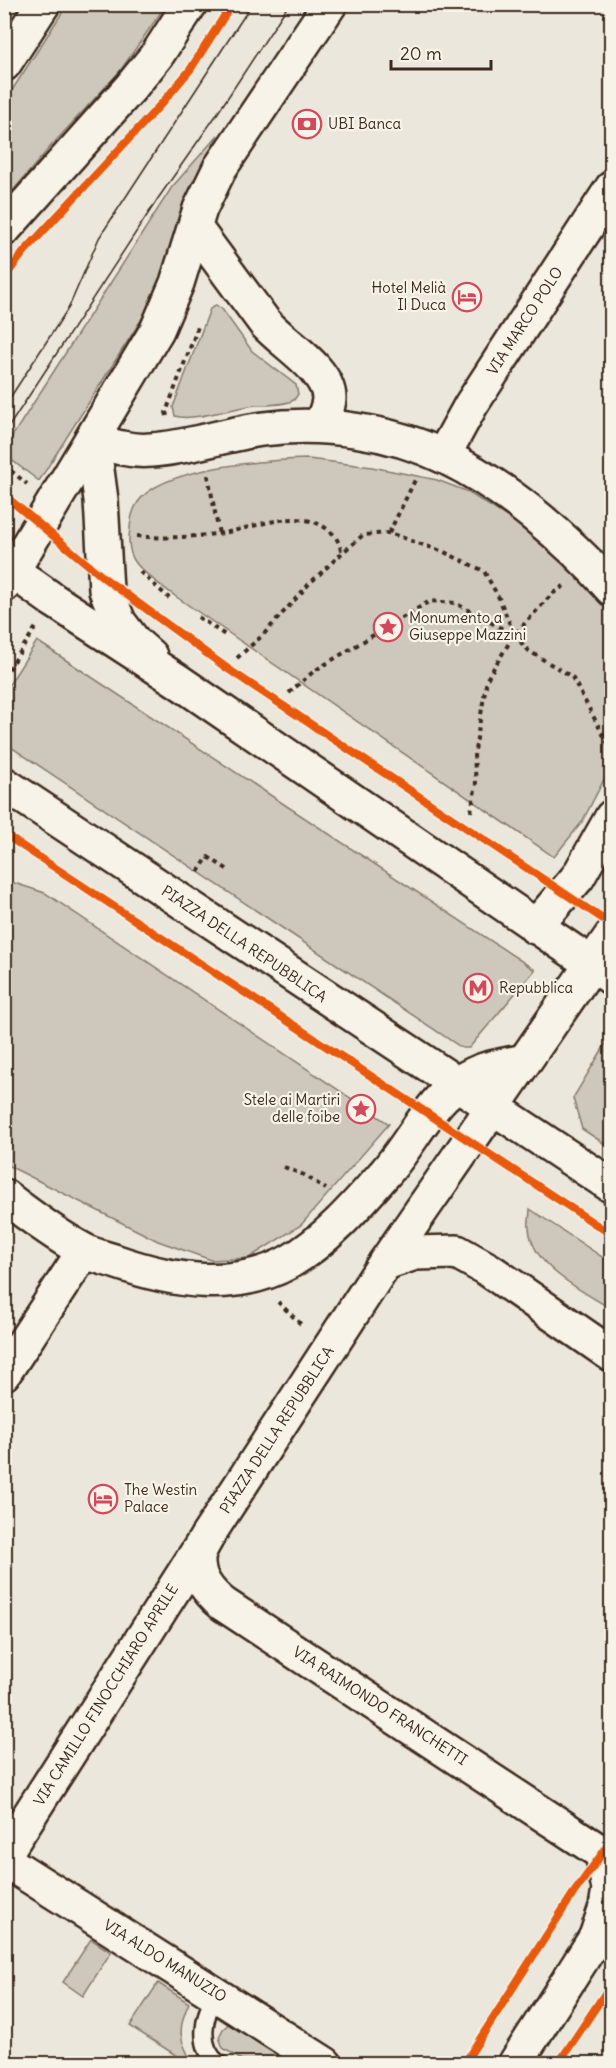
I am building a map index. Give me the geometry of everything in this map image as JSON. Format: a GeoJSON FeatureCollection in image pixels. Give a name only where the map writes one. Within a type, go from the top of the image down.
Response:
{"type":"FeatureCollection","features":[{"type":"Feature","properties":{"kind":"street"},"geometry":{"type":"LineString","coordinates":[[4,64],[43,4]]}},
{"type":"Feature","properties":{"kind":"street"},"geometry":{"type":"LineString","coordinates":[[4,229],[131,87],[157,55],[190,4]]}},
{"type":"Feature","properties":{"kind":"street"},"geometry":{"type":"LineString","coordinates":[[330,4],[220,168],[200,209],[167,309],[93,440],[7,574],[178,681],[601,971]]}},
{"type":"Feature","properties":{"kind":"street","name":"VIA MARCO POLO"},"geometry":{"type":"LineString","coordinates":[[443,456],[471,405],[612,188]]}},
{"type":"Feature","properties":{"kind":"street"},"geometry":{"type":"LineString","coordinates":[[195,228],[265,323],[277,337],[313,366],[326,381],[328,405],[321,425]]}},
{"type":"Feature","properties":{"kind":"street"},"geometry":{"type":"LineString","coordinates":[[93,440],[123,449],[150,451],[261,429],[321,425],[381,436],[443,456],[498,490],[553,530],[594,568],[612,589]]}},
{"type":"Feature","properties":{"kind":"street"},"geometry":{"type":"LineString","coordinates":[[93,440],[101,500],[104,578],[109,602],[125,632],[178,681]]}},
{"type":"Feature","properties":{"kind":"street","name":"PIAZZA DELLA REPUBBLICA"},"geometry":{"type":"LineString","coordinates":[[4,784],[19,805],[286,973],[612,1186]]}},
{"type":"Feature","properties":{"kind":"street"},"geometry":{"type":"LineString","coordinates":[[536,927],[578,877],[612,817]]}},
{"type":"Feature","properties":{"kind":"street","name":"PIAZZA DELLA REPUBBLICA"},"geometry":{"type":"LineString","coordinates":[[208,1535],[385,1263],[524,1061],[601,971],[612,935]]}},
{"type":"Feature","properties":{"kind":"street"},"geometry":{"type":"LineString","coordinates":[[4,1196],[84,1251],[153,1274],[184,1279],[240,1280],[276,1268],[310,1247],[354,1207],[392,1164],[434,1105],[457,1083],[483,1070],[524,1061]]}},
{"type":"Feature","properties":{"kind":"street"},"geometry":{"type":"LineString","coordinates":[[4,1373],[84,1251]]}},
{"type":"Feature","properties":{"kind":"street"},"geometry":{"type":"LineString","coordinates":[[385,1263],[415,1253],[457,1252],[489,1270],[612,1355]]}},
{"type":"Feature","properties":{"kind":"street","name":"VIA RAIMONDO FRANCHETTI"},"geometry":{"type":"LineString","coordinates":[[208,1535],[199,1553],[199,1567],[209,1593],[607,1849],[609,1889],[604,1925],[515,2064]]}},
{"type":"Feature","properties":{"kind":"street","name":"VIA CAMILLO FINOCCHIARO APRILE"},"geometry":{"type":"LineString","coordinates":[[4,1858],[208,1535]]}},
{"type":"Feature","properties":{"kind":"street","name":"VIA ALDO MANUZIO"},"geometry":{"type":"LineString","coordinates":[[4,1858],[325,2064]]}},
{"type":"Feature","properties":{"kind":"lane"},"geometry":{"type":"LineString","coordinates":[[216,1994],[205,2018],[205,2042],[210,2057],[219,2064]]}},
{"type":"Feature","properties":{"kind":"path"},"geometry":{"type":"LineString","coordinates":[[169,421],[166,412],[202,315]]}},
{"type":"Feature","properties":{"kind":"path"},"geometry":{"type":"LineString","coordinates":[[389,533],[418,474],[443,456]]}},
{"type":"Feature","properties":{"kind":"path"},"geometry":{"type":"LineString","coordinates":[[4,465],[28,484]]}},
{"type":"Feature","properties":{"kind":"path"},"geometry":{"type":"LineString","coordinates":[[207,471],[219,534]]}},
{"type":"Feature","properties":{"kind":"path"},"geometry":{"type":"LineString","coordinates":[[129,535],[182,537],[219,534],[279,520],[307,520],[323,524],[335,536],[342,549],[341,554]]}},
{"type":"Feature","properties":{"kind":"path"},"geometry":{"type":"LineString","coordinates":[[237,658],[341,554],[363,536],[389,533],[444,552],[483,571],[499,598],[514,635]]}},
{"type":"Feature","properties":{"kind":"path"},"geometry":{"type":"LineString","coordinates":[[140,572],[169,598]]}},
{"type":"Feature","properties":{"kind":"path"},"geometry":{"type":"LineString","coordinates":[[471,812],[476,784],[474,756],[487,679],[514,635],[552,594]]}},
{"type":"Feature","properties":{"kind":"path"},"geometry":{"type":"LineString","coordinates":[[289,693],[314,671],[430,601],[455,603],[514,635],[529,651],[572,677],[612,751]]}},
{"type":"Feature","properties":{"kind":"path"},"geometry":{"type":"LineString","coordinates":[[198,617],[228,637]]}},
{"type":"Feature","properties":{"kind":"path"},"geometry":{"type":"LineString","coordinates":[[4,677],[37,627]]}},
{"type":"Feature","properties":{"kind":"path"},"geometry":{"type":"LineString","coordinates":[[196,875],[208,857],[230,871]]}},
{"type":"Feature","properties":{"kind":"path"},"geometry":{"type":"LineString","coordinates":[[284,1167],[312,1180],[330,1192]]}},
{"type":"Feature","properties":{"kind":"path"},"geometry":{"type":"LineString","coordinates":[[275,1300],[305,1327]]}},
{"type":"Feature","properties":{"kind":"shaded area"},"geometry":{"type":"Polygon","coordinates":[[[67,5],[166,5],[120,71],[5,200],[5,101],[67,5]]]}},
{"type":"Feature","properties":{"kind":"shaded area"},"geometry":{"type":"Polygon","coordinates":[[[218,135],[189,194],[159,288],[39,481],[5,455],[4,449],[172,187],[218,135]]]}},
{"type":"Feature","properties":{"kind":"shaded area"},"geometry":{"type":"Polygon","coordinates":[[[216,305],[222,309],[252,351],[296,385],[298,394],[294,400],[280,404],[247,406],[203,416],[175,416],[173,407],[210,309],[216,305]]]}},
{"type":"Feature","properties":{"kind":"shaded area"},"geometry":{"type":"Polygon","coordinates":[[[308,459],[372,467],[437,480],[466,491],[529,531],[575,573],[611,616],[611,766],[582,822],[554,857],[175,596],[149,577],[133,559],[129,542],[132,515],[138,502],[151,490],[192,473],[217,468],[268,461],[308,459]]]}},
{"type":"Feature","properties":{"kind":"shaded area"},"geometry":{"type":"Polygon","coordinates":[[[37,641],[535,970],[469,1048],[462,1048],[5,743],[5,691],[37,641]]]}},
{"type":"Feature","properties":{"kind":"shaded area"},"geometry":{"type":"Polygon","coordinates":[[[5,880],[45,893],[389,1124],[301,1225],[249,1258],[211,1260],[158,1241],[5,1164],[5,880]]]}},
{"type":"Feature","properties":{"kind":"shaded area"},"geometry":{"type":"Polygon","coordinates":[[[611,1035],[611,1148],[582,1129],[573,1098],[611,1035]]]}},
{"type":"Feature","properties":{"kind":"shaded area"},"geometry":{"type":"Polygon","coordinates":[[[530,1209],[611,1263],[611,1309],[573,1286],[539,1255],[532,1242],[529,1228],[530,1209]]]}},
{"type":"Feature","properties":{"kind":"shaded area"},"geometry":{"type":"Polygon","coordinates":[[[91,1939],[111,1952],[83,1996],[63,1982],[91,1939]]]}},
{"type":"Feature","properties":{"kind":"shaded area"},"geometry":{"type":"Polygon","coordinates":[[[158,1983],[189,2003],[181,2034],[193,2063],[188,2063],[130,2026],[158,1983]]]}},
{"type":"Feature","properties":{"kind":"shaded area"},"geometry":{"type":"Polygon","coordinates":[[[230,2023],[299,2063],[246,2063],[223,2048],[219,2037],[230,2023]]]}},
{"type":"Feature","properties":{"kind":"tram line"},"geometry":{"type":"LineString","coordinates":[[4,407],[69,307],[99,238],[252,4]]}},
{"type":"Feature","properties":{"kind":"tram line"},"geometry":{"type":"LineString","coordinates":[[4,434],[289,4]]}},
{"type":"Feature","properties":{"kind":"cycle path"},"geometry":{"type":"LineString","coordinates":[[4,278],[24,252],[190,70],[232,4]]}},
{"type":"Feature","properties":{"kind":"cycle path"},"geometry":{"type":"LineString","coordinates":[[4,495],[104,578],[228,669],[612,925]]}},
{"type":"Feature","properties":{"kind":"cycle path"},"geometry":{"type":"LineString","coordinates":[[4,834],[612,1235]]}},
{"type":"Feature","properties":{"kind":"cycle path"},"geometry":{"type":"LineString","coordinates":[[464,2064],[573,1894],[612,1840]]}},
{"type":"Feature","properties":{"kind":"cycle path"},"geometry":{"type":"LineString","coordinates":[[561,2064],[562,2058],[612,1983]]}},
{"type":"Feature","properties":{"kind":"place","name":"UBI Banca"},"geometry":{"type":"Point","coordinates":[307,124]}},
{"type":"Feature","properties":{"kind":"place","name":"Hotel Melià Il Duca"},"geometry":{"type":"Point","coordinates":[467,297]}},
{"type":"Feature","properties":{"kind":"place","name":"Monumento a Giuseppe Mazzini"},"geometry":{"type":"Point","coordinates":[388,627]}},
{"type":"Feature","properties":{"kind":"place","name":"Repubblica"},"geometry":{"type":"Point","coordinates":[478,988]}},
{"type":"Feature","properties":{"kind":"place","name":"Stele ai Martiri delle foibe"},"geometry":{"type":"Point","coordinates":[361,1109]}},
{"type":"Feature","properties":{"kind":"place","name":"The Westin Palace"},"geometry":{"type":"Point","coordinates":[103,1499]}}]}
